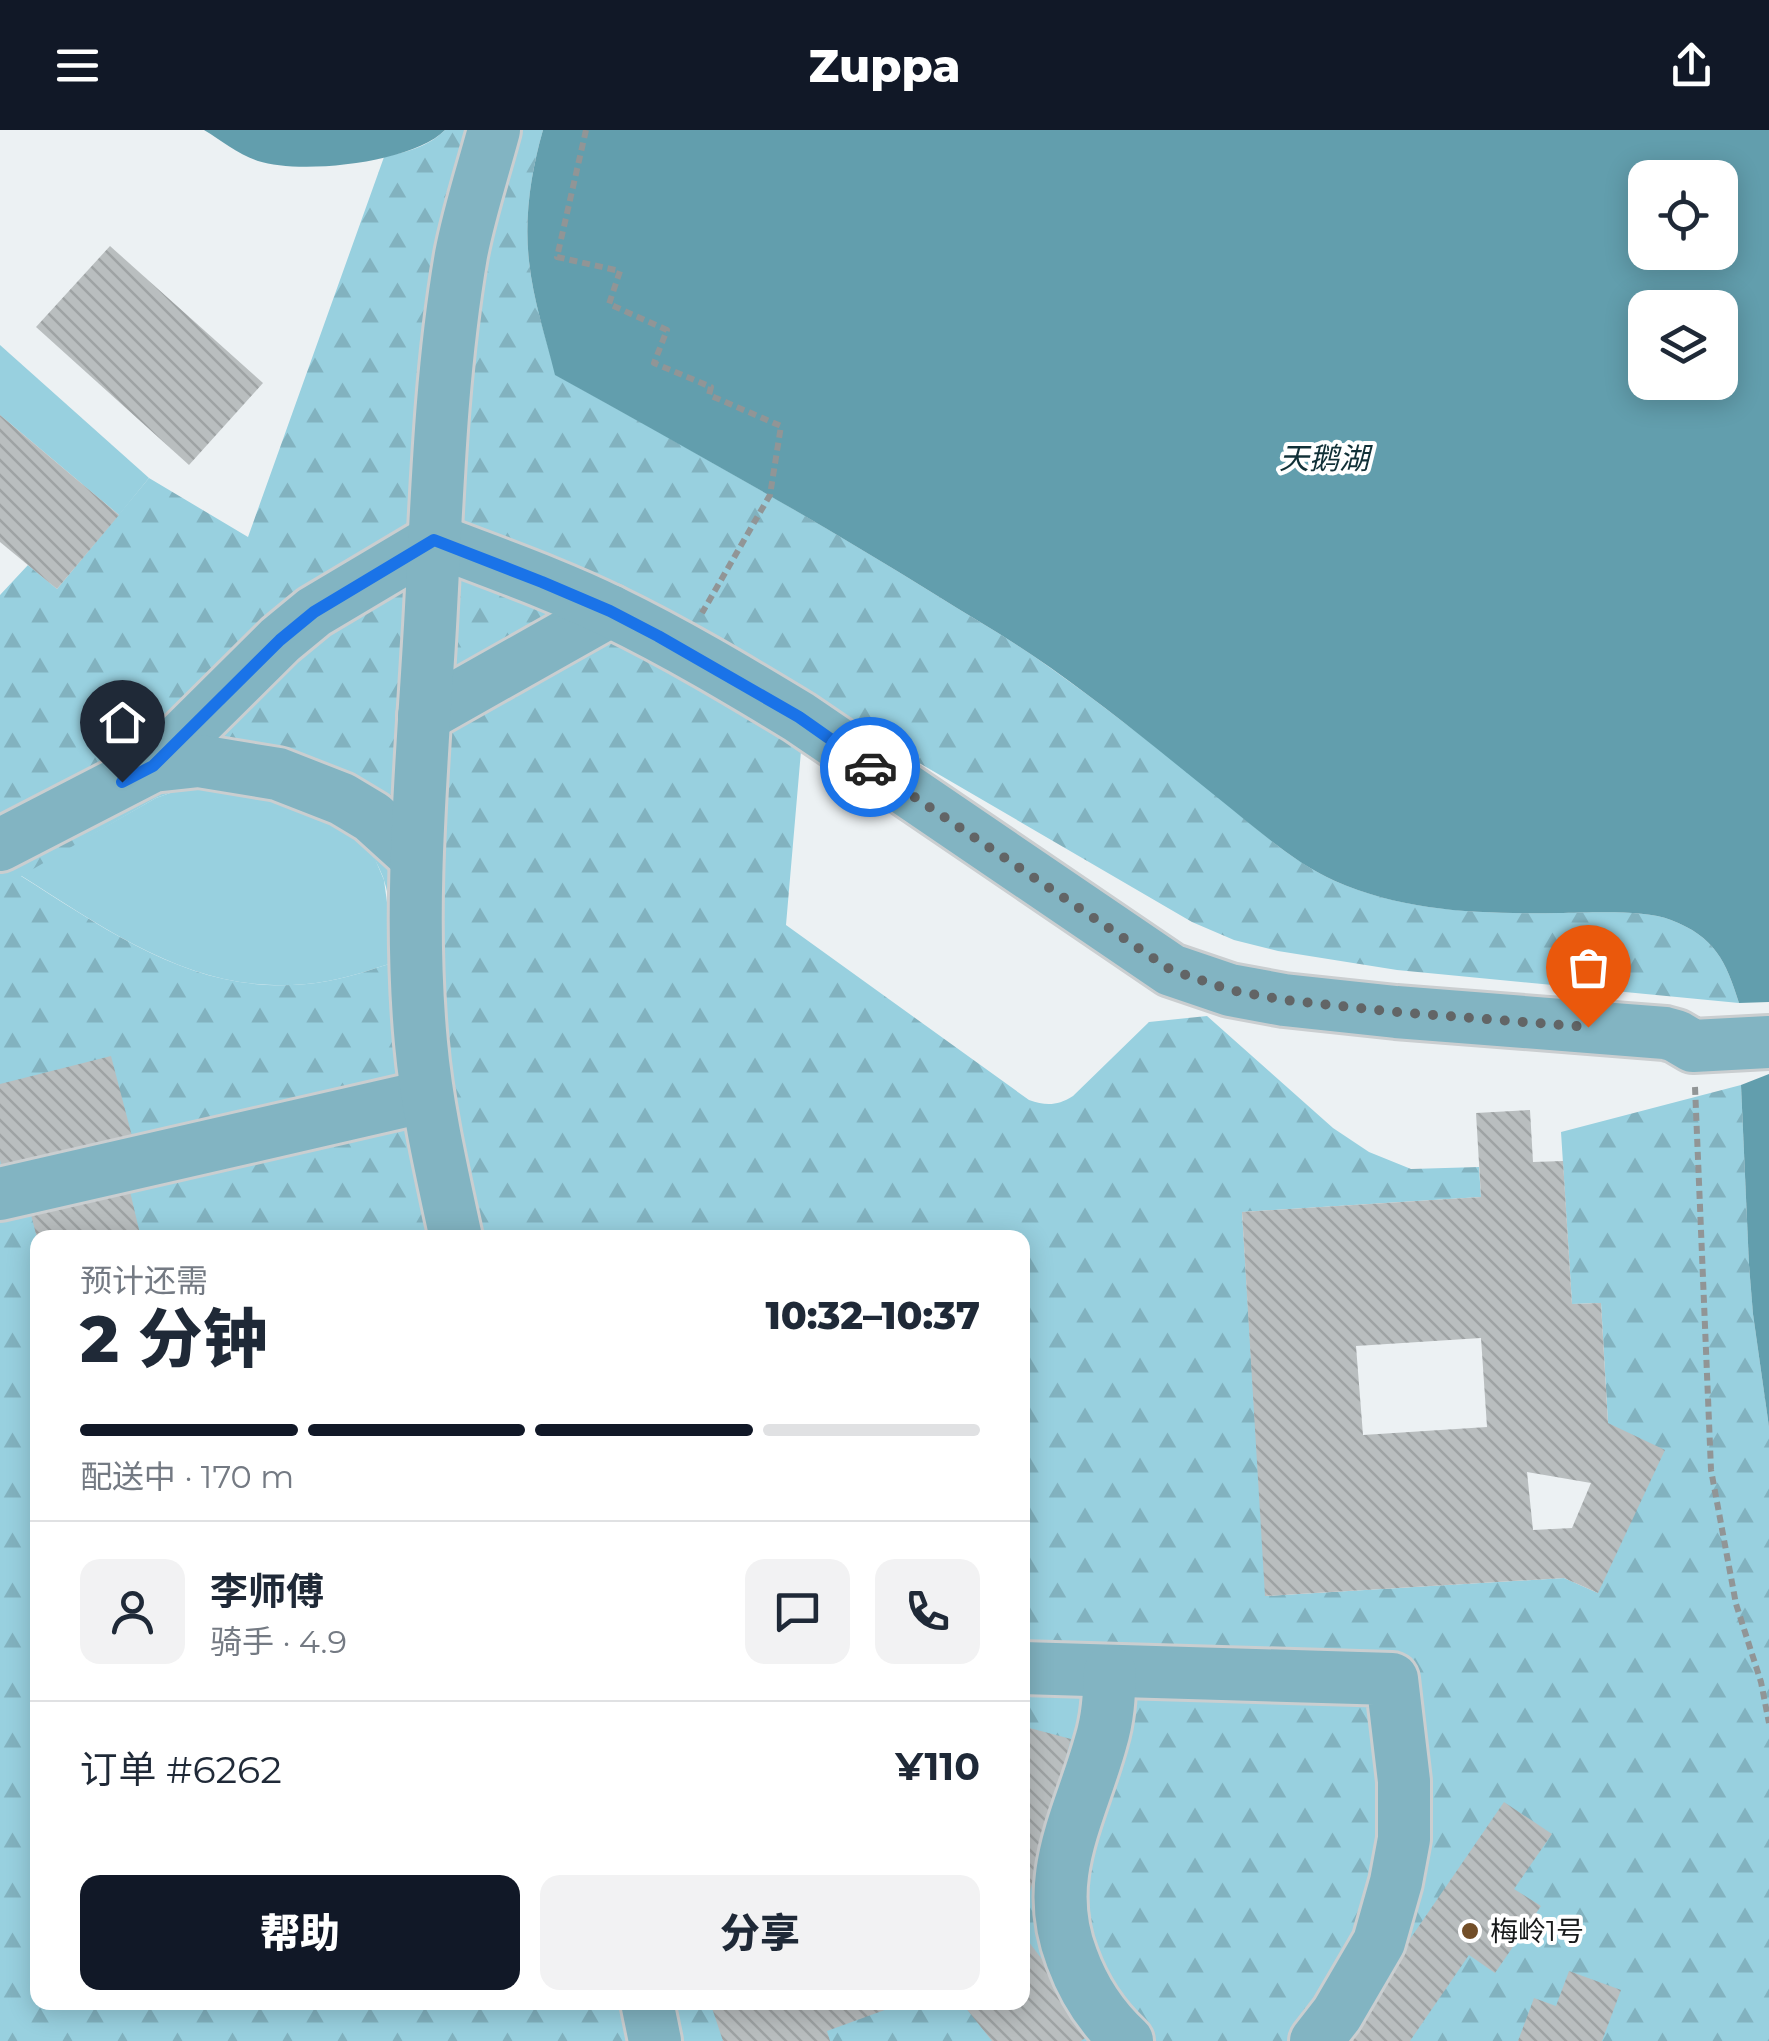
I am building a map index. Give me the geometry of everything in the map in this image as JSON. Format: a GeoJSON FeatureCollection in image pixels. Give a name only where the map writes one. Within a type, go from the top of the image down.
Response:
{"type":"FeatureCollection","features":[{"type":"Feature","properties":{"kind":"lane"},"geometry":{"type":"LineString","coordinates":[[454,1230],[427,1096],[421,1042],[415,856],[446,369],[462,250],[494,130]]}},
{"type":"Feature","properties":{"kind":"lane"},"geometry":{"type":"LineString","coordinates":[[434,540],[610,611],[682,648],[799,717],[1171,970],[1230,990],[1284,1000],[1665,1033],[1693,1046],[1769,1042]]}},
{"type":"Feature","properties":{"kind":"lane"},"geometry":{"type":"LineString","coordinates":[[0,845],[153,766],[280,640],[314,612],[434,540]]}},
{"type":"Feature","properties":{"kind":"lane"},"geometry":{"type":"LineString","coordinates":[[424,716],[610,611]]}},
{"type":"Feature","properties":{"kind":"lane"},"geometry":{"type":"LineString","coordinates":[[153,766],[199,761],[278,774],[342,799],[372,817],[415,856]]}},
{"type":"Feature","properties":{"kind":"lane"},"geometry":{"type":"LineString","coordinates":[[0,1194],[427,1096]]}},
{"type":"Feature","properties":{"kind":"lane"},"geometry":{"type":"LineString","coordinates":[[1030,1668],[1392,1679],[1404,1781],[1404,1839],[1396,1882],[1380,1942],[1316,2041]]}},
{"type":"Feature","properties":{"kind":"lane"},"geometry":{"type":"LineString","coordinates":[[1110,1672],[1109,1707],[1101,1742],[1067,1839],[1060,1910],[1067,1947],[1087,1992],[1127,2041]]}},
{"type":"Feature","properties":{"kind":"lane"},"geometry":{"type":"LineString","coordinates":[[649,2010],[655,2041]]}},
{"type":"Feature","properties":{"kind":"path"},"geometry":{"type":"LineString","coordinates":[[586,130],[557,257],[620,271],[610,304],[667,330],[654,363],[712,387],[709,395],[781,426],[770,495],[682,648]]}},
{"type":"Feature","properties":{"kind":"path"},"geometry":{"type":"LineString","coordinates":[[1693,1046],[1711,1470],[1736,1604],[1761,1682],[1769,1723]]}},
{"type":"Feature","properties":{"kind":"green space"},"geometry":{"type":"Polygon","coordinates":[[[445,130],[543,130],[527,228],[534,290],[556,375],[795,510],[1020,647],[1124,722],[1302,863],[1362,891],[1417,905],[1473,911],[1646,914],[1686,927],[1717,952],[1739,1003],[1397,970],[1278,951],[1234,940],[1192,922],[830,711],[801,751],[786,925],[1029,1100],[1051,1104],[1073,1096],[1149,1022],[1207,1016],[1333,1128],[1369,1152],[1411,1169],[1479,1167],[1481,1197],[1242,1212],[1266,1596],[1564,1578],[1598,1593],[1608,1423],[1601,1303],[1572,1304],[1561,1132],[1741,1085],[1753,1314],[1769,1427],[1769,2041],[0,2041],[0,595],[28,565],[57,589],[149,478],[248,537],[384,157],[431,141],[445,130]],[[238,786],[184,788],[156,798],[21,876],[129,942],[203,974],[284,985],[337,979],[395,962],[386,887],[373,856],[342,826],[302,807],[238,786]]]}},
{"type":"Feature","properties":{"kind":"green space"},"geometry":{"type":"Polygon","coordinates":[[[0,345],[149,478],[119,515],[0,415],[0,345]]]}},
{"type":"Feature","properties":{"kind":"green space"},"geometry":{"type":"Polygon","coordinates":[[[211,785],[305,805],[360,840],[375,859],[384,880],[395,962],[337,979],[284,985],[242,982],[203,973],[128,941],[20,875],[156,798],[184,788],[211,785]]]}},
{"type":"Feature","properties":{"kind":"water"},"geometry":{"type":"Polygon","coordinates":[[[204,130],[445,130],[408,151],[383,158],[301,167],[258,161],[204,130]]]}},
{"type":"Feature","properties":{"kind":"water","name":"天鹅湖"},"geometry":{"type":"Polygon","coordinates":[[[543,130],[1769,130],[1769,1002],[1739,1003],[1717,952],[1698,934],[1671,920],[1616,912],[1501,913],[1416,905],[1362,891],[1304,864],[1020,647],[794,510],[555,375],[533,290],[527,228],[543,130]]]}},
{"type":"Feature","properties":{"kind":"water"},"geometry":{"type":"Polygon","coordinates":[[[1769,1074],[1769,1427],[1753,1314],[1741,1085],[1769,1074]]]}},
{"type":"Feature","properties":{"kind":"building"},"geometry":{"type":"Polygon","coordinates":[[[110,246],[263,383],[189,465],[36,327],[110,246]]]}},
{"type":"Feature","properties":{"kind":"building"},"geometry":{"type":"Polygon","coordinates":[[[0,415],[119,515],[57,589],[0,542],[0,415]]]}},
{"type":"Feature","properties":{"kind":"building"},"geometry":{"type":"Polygon","coordinates":[[[111,1056],[133,1140],[3,1172],[0,1084],[111,1056]]]}},
{"type":"Feature","properties":{"kind":"building"},"geometry":{"type":"Polygon","coordinates":[[[1530,1110],[1533,1162],[1563,1161],[1572,1304],[1601,1303],[1608,1423],[1665,1450],[1598,1593],[1564,1578],[1265,1596],[1242,1212],[1481,1197],[1476,1113],[1530,1110]],[[1481,1338],[1356,1346],[1363,1435],[1487,1427],[1481,1338]],[[1527,1472],[1533,1530],[1572,1528],[1591,1483],[1527,1472]]]}},
{"type":"Feature","properties":{"kind":"building"},"geometry":{"type":"Polygon","coordinates":[[[128,1183],[139,1230],[35,1230],[29,1207],[128,1183]]]}},
{"type":"Feature","properties":{"kind":"building"},"geometry":{"type":"Polygon","coordinates":[[[1030,1728],[1071,1739],[1030,1892],[1030,1728]]]}},
{"type":"Feature","properties":{"kind":"building","name":"梅岭1号"},"geometry":{"type":"Polygon","coordinates":[[[1504,1802],[1552,1834],[1514,1889],[1541,1906],[1495,1973],[1469,1955],[1410,2041],[1340,2041],[1504,1802]]]}},
{"type":"Feature","properties":{"kind":"building"},"geometry":{"type":"Polygon","coordinates":[[[1030,1943],[1096,2030],[1081,2041],[992,2041],[967,2010],[1030,2010],[1030,1943]]]}},
{"type":"Feature","properties":{"kind":"building"},"geometry":{"type":"Polygon","coordinates":[[[1569,1971],[1621,1990],[1602,2041],[1518,2041],[1534,1998],[1556,2006],[1569,1971]]]}},
{"type":"Feature","properties":{"kind":"building"},"geometry":{"type":"Polygon","coordinates":[[[713,2010],[885,2010],[827,2031],[830,2041],[723,2041],[713,2010]]]}},
{"type":"Feature","properties":{"kind":"way so far"},"geometry":{"type":"LineString","coordinates":[[870,767],[1171,970],[1230,990],[1284,1000],[1588,1027]]}},
{"type":"Feature","properties":{"kind":"place","name":"梅岭1号"},"geometry":{"type":"Point","coordinates":[1470,1931]}},
{"type":"Feature","properties":{"kind":"route"},"geometry":{"type":"LineString","coordinates":[[122,782],[153,766],[280,640],[314,612],[434,540],[610,611],[746,685],[870,767]]}}]}
